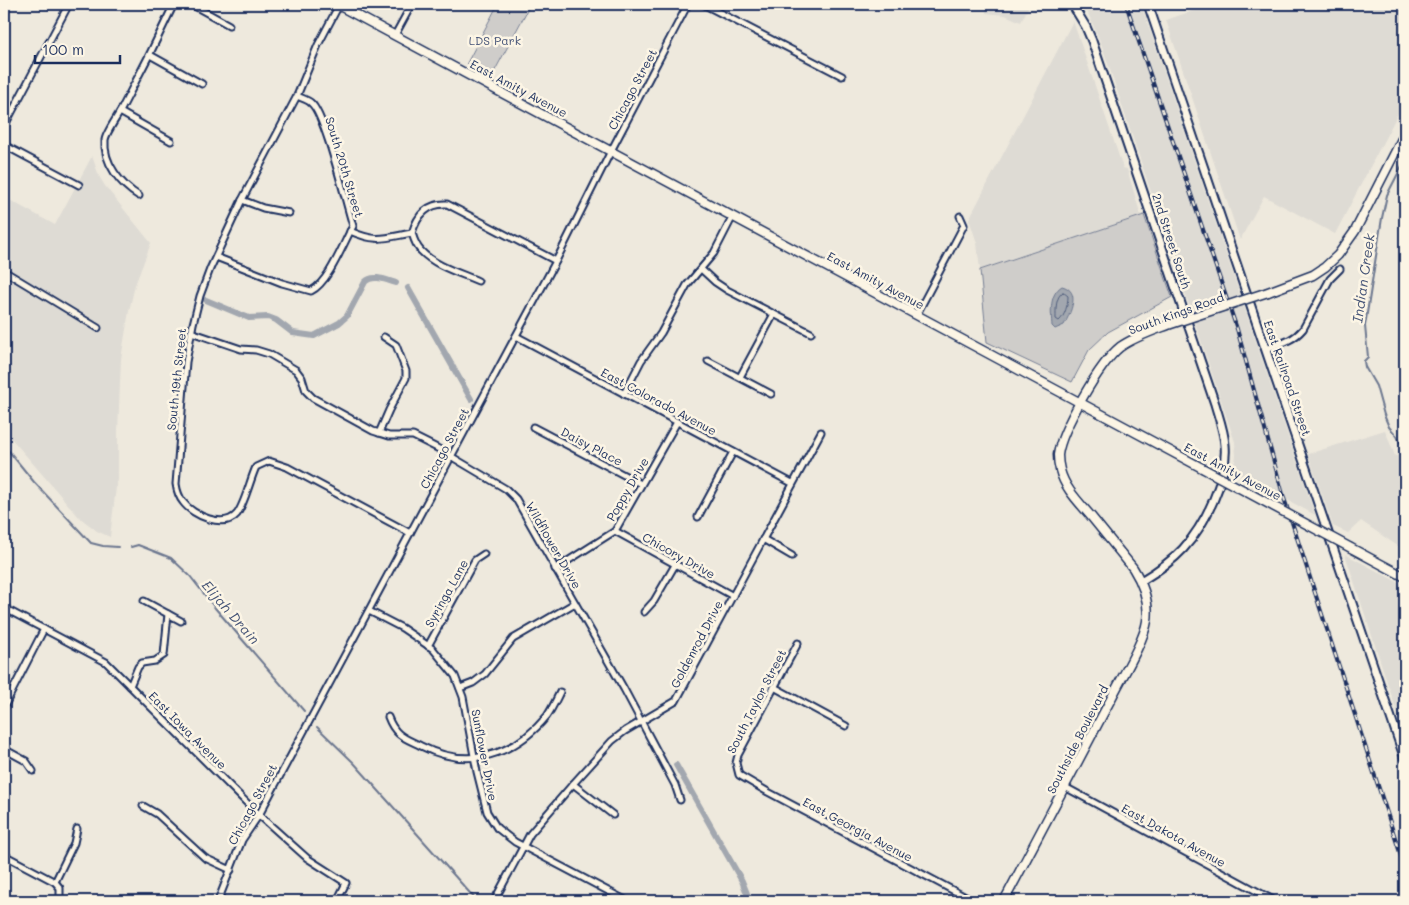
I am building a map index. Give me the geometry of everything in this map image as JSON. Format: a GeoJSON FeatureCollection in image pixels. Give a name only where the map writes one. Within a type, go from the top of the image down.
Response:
{"type":"FeatureCollection","features":[{"type":"Feature","properties":{"kind":"main road","name":"East Amity Avenue"},"geometry":{"type":"LineString","coordinates":[[338,4],[1405,577]]}},
{"type":"Feature","properties":{"kind":"main road","name":"South Kings Road"},"geometry":{"type":"LineString","coordinates":[[1141,581],[1133,568],[1068,489],[1060,471],[1058,456],[1065,432],[1098,370],[1120,348],[1133,339],[1168,325],[1268,292],[1313,275],[1326,267],[1338,255],[1354,230],[1405,133]]}},
{"type":"Feature","properties":{"kind":"main road","name":"Southside Boulevard"},"geometry":{"type":"LineString","coordinates":[[1004,901],[1142,636],[1147,622],[1147,610],[1146,595],[1141,581]]}},
{"type":"Feature","properties":{"kind":"street"},"geometry":{"type":"LineString","coordinates":[[4,127],[69,4]]}},
{"type":"Feature","properties":{"kind":"street"},"geometry":{"type":"LineString","coordinates":[[139,196],[128,189],[115,173],[108,157],[105,139],[174,4]]}},
{"type":"Feature","properties":{"kind":"street"},"geometry":{"type":"LineString","coordinates":[[191,4],[229,25]]}},
{"type":"Feature","properties":{"kind":"street","name":"South 19th Street"},"geometry":{"type":"LineString","coordinates":[[338,4],[318,45],[297,96],[242,200],[200,296],[186,362],[176,484],[178,494],[187,506],[210,520],[225,521],[236,514],[256,467],[269,461],[288,467],[410,533]]}},
{"type":"Feature","properties":{"kind":"street"},"geometry":{"type":"LineString","coordinates":[[395,35],[412,4]]}},
{"type":"Feature","properties":{"kind":"street","name":"Chicago Street"},"geometry":{"type":"LineString","coordinates":[[218,901],[242,840],[369,611],[516,336],[688,4]]}},
{"type":"Feature","properties":{"kind":"street"},"geometry":{"type":"LineString","coordinates":[[702,4],[842,76]]}},
{"type":"Feature","properties":{"kind":"street","name":"2nd Street South"},"geometry":{"type":"LineString","coordinates":[[1072,4],[1092,40],[1215,404],[1225,444],[1225,462],[1218,490],[1195,534],[1184,549],[1141,581]]}},
{"type":"Feature","properties":{"kind":"street","name":"East Railroad Street"},"geometry":{"type":"LineString","coordinates":[[1148,4],[1405,759]]}},
{"type":"Feature","properties":{"kind":"street"},"geometry":{"type":"LineString","coordinates":[[150,54],[202,84]]}},
{"type":"Feature","properties":{"kind":"street","name":"South 20th Street"},"geometry":{"type":"LineString","coordinates":[[216,257],[282,283],[311,291],[317,288],[327,274],[353,226],[318,112],[311,102],[297,96]]}},
{"type":"Feature","properties":{"kind":"street"},"geometry":{"type":"LineString","coordinates":[[120,112],[171,141]]}},
{"type":"Feature","properties":{"kind":"street"},"geometry":{"type":"LineString","coordinates":[[4,144],[79,185]]}},
{"type":"Feature","properties":{"kind":"street"},"geometry":{"type":"LineString","coordinates":[[242,200],[263,208],[289,213]]}},
{"type":"Feature","properties":{"kind":"street"},"geometry":{"type":"LineString","coordinates":[[478,281],[421,252],[415,243],[412,234],[415,224],[421,213],[429,207],[446,204],[556,261]]}},
{"type":"Feature","properties":{"kind":"street"},"geometry":{"type":"LineString","coordinates":[[624,394],[641,361],[661,333],[687,285],[714,253],[733,216]]}},
{"type":"Feature","properties":{"kind":"street"},"geometry":{"type":"LineString","coordinates":[[917,314],[964,225],[960,216]]}},
{"type":"Feature","properties":{"kind":"street"},"geometry":{"type":"LineString","coordinates":[[350,231],[366,238],[382,239],[412,234]]}},
{"type":"Feature","properties":{"kind":"street"},"geometry":{"type":"LineString","coordinates":[[702,268],[721,286],[811,333]]}},
{"type":"Feature","properties":{"kind":"street"},"geometry":{"type":"LineString","coordinates":[[1266,349],[1290,341],[1297,336],[1330,279],[1340,269]]}},
{"type":"Feature","properties":{"kind":"street"},"geometry":{"type":"LineString","coordinates":[[4,271],[98,328]]}},
{"type":"Feature","properties":{"kind":"street"},"geometry":{"type":"LineString","coordinates":[[740,377],[774,314]]}},
{"type":"Feature","properties":{"kind":"street","name":"Wildflower Drive"},"geometry":{"type":"LineString","coordinates":[[191,332],[241,349],[256,350],[269,354],[296,370],[302,378],[306,391],[314,398],[354,422],[389,436],[413,436],[506,489],[516,499],[575,603],[676,785],[680,800]]}},
{"type":"Feature","properties":{"kind":"street","name":"East Colorado Avenue"},"geometry":{"type":"LineString","coordinates":[[516,336],[792,483]]}},
{"type":"Feature","properties":{"kind":"street"},"geometry":{"type":"LineString","coordinates":[[379,433],[406,378],[406,371],[396,345],[384,337]]}},
{"type":"Feature","properties":{"kind":"street"},"geometry":{"type":"LineString","coordinates":[[708,361],[771,394]]}},
{"type":"Feature","properties":{"kind":"street","name":"Poppy Drive"},"geometry":{"type":"LineString","coordinates":[[555,568],[614,531],[677,422]]}},
{"type":"Feature","properties":{"kind":"street","name":"Daisy Place"},"geometry":{"type":"LineString","coordinates":[[533,427],[641,484]]}},
{"type":"Feature","properties":{"kind":"street","name":"Goldenrod Drive"},"geometry":{"type":"LineString","coordinates":[[494,901],[523,846],[541,819],[612,741],[641,721],[676,701],[821,432]]}},
{"type":"Feature","properties":{"kind":"street"},"geometry":{"type":"LineString","coordinates":[[698,517],[734,452]]}},
{"type":"Feature","properties":{"kind":"street","name":"Chicory Drive"},"geometry":{"type":"LineString","coordinates":[[614,531],[733,596]]}},
{"type":"Feature","properties":{"kind":"street"},"geometry":{"type":"LineString","coordinates":[[763,539],[792,556]]}},
{"type":"Feature","properties":{"kind":"street","name":"Syringa Lane"},"geometry":{"type":"LineString","coordinates":[[428,646],[474,560],[484,554]]}},
{"type":"Feature","properties":{"kind":"street"},"geometry":{"type":"LineString","coordinates":[[644,612],[654,601],[674,565]]}},
{"type":"Feature","properties":{"kind":"street"},"geometry":{"type":"LineString","coordinates":[[144,601],[182,621]]}},
{"type":"Feature","properties":{"kind":"street"},"geometry":{"type":"LineString","coordinates":[[460,688],[485,674],[513,640],[575,603]]}},
{"type":"Feature","properties":{"kind":"street","name":"East Iowa Avenue"},"geometry":{"type":"LineString","coordinates":[[4,608],[106,662],[258,814],[307,858],[346,883],[337,901]]}},
{"type":"Feature","properties":{"kind":"street","name":"Sunflower Drive"},"geometry":{"type":"LineString","coordinates":[[369,611],[402,628],[428,646],[455,676],[463,697],[474,759],[487,812],[497,828],[523,846],[626,901]]}},
{"type":"Feature","properties":{"kind":"street"},"geometry":{"type":"LineString","coordinates":[[130,686],[138,667],[142,663],[155,662],[164,654],[166,650],[168,614]]}},
{"type":"Feature","properties":{"kind":"street"},"geometry":{"type":"LineString","coordinates":[[4,707],[44,629]]}},
{"type":"Feature","properties":{"kind":"street","name":"South Taylor Street"},"geometry":{"type":"LineString","coordinates":[[737,770],[738,755],[798,643]]}},
{"type":"Feature","properties":{"kind":"street"},"geometry":{"type":"LineString","coordinates":[[774,688],[846,726]]}},
{"type":"Feature","properties":{"kind":"street"},"geometry":{"type":"LineString","coordinates":[[388,717],[392,728],[400,735],[436,754],[474,759],[494,754],[526,737],[548,715],[560,692]]}},
{"type":"Feature","properties":{"kind":"street"},"geometry":{"type":"LineString","coordinates":[[4,749],[26,761],[33,771]]}},
{"type":"Feature","properties":{"kind":"street","name":"East Georgia Avenue"},"geometry":{"type":"LineString","coordinates":[[737,770],[743,778],[768,792],[973,901]]}},
{"type":"Feature","properties":{"kind":"street"},"geometry":{"type":"LineString","coordinates":[[573,784],[614,815]]}},
{"type":"Feature","properties":{"kind":"street","name":"East Dakota Avenue"},"geometry":{"type":"LineString","coordinates":[[1065,787],[1275,901]]}},
{"type":"Feature","properties":{"kind":"street"},"geometry":{"type":"LineString","coordinates":[[143,806],[158,814],[205,858],[231,870]]}},
{"type":"Feature","properties":{"kind":"street"},"geometry":{"type":"LineString","coordinates":[[55,882],[74,843],[77,829]]}},
{"type":"Feature","properties":{"kind":"street"},"geometry":{"type":"LineString","coordinates":[[4,855],[55,882],[60,888],[60,901]]}},
{"type":"Feature","properties":{"kind":"shaded area"},"geometry":{"type":"Polygon","coordinates":[[[981,4],[1030,4],[1021,22],[1005,15],[986,13],[986,6],[980,6],[981,4]]]}},
{"type":"Feature","properties":{"kind":"shaded area"},"geometry":{"type":"Polygon","coordinates":[[[1084,4],[1141,4],[1315,515],[1233,470],[1236,456],[1235,442],[1102,46],[1084,4]]]}},
{"type":"Feature","properties":{"kind":"shaded area"},"geometry":{"type":"Polygon","coordinates":[[[1213,4],[1405,4],[1405,100],[1335,234],[1264,196],[1240,240],[1166,20],[1213,4]]]}},
{"type":"Feature","properties":{"kind":"shaded area"},"geometry":{"type":"Polygon","coordinates":[[[1073,21],[1123,168],[1127,169],[1141,216],[980,270],[977,243],[969,219],[1073,21]]]}},
{"type":"Feature","properties":{"kind":"shaded area"},"geometry":{"type":"Polygon","coordinates":[[[92,156],[99,176],[105,186],[151,243],[135,285],[121,359],[118,471],[110,537],[97,531],[79,517],[4,430],[4,197],[55,225],[92,156]]]}},
{"type":"Feature","properties":{"kind":"shaded area"},"geometry":{"type":"Polygon","coordinates":[[[1385,430],[1395,456],[1399,455],[1405,470],[1405,551],[1361,521],[1348,533],[1333,526],[1308,454],[1385,430]]]}},
{"type":"Feature","properties":{"kind":"shaded area"},"geometry":{"type":"Polygon","coordinates":[[[1345,554],[1405,586],[1405,736],[1345,554]]]}},
{"type":"Feature","properties":{"kind":"green space","name":"LDS Park"},"geometry":{"type":"Polygon","coordinates":[[[498,4],[524,4],[529,7],[492,76],[467,63],[498,4]]]}},
{"type":"Feature","properties":{"kind":"green space"},"geometry":{"type":"Polygon","coordinates":[[[1144,215],[1172,297],[1108,332],[1089,350],[1072,382],[987,342],[980,270],[1144,215]]]}},
{"type":"Feature","properties":{"kind":"water"},"geometry":{"type":"Polygon","coordinates":[[[1062,286],[1071,292],[1073,302],[1064,325],[1055,329],[1052,326],[1052,304],[1055,294],[1062,286]]]}},
{"type":"Feature","properties":{"kind":"waterway","name":"Indian Creek"},"geometry":{"type":"LineString","coordinates":[[1405,160],[1387,195],[1382,218],[1365,326],[1368,357],[1364,361],[1365,367],[1376,386],[1389,427],[1397,436],[1405,453]]}},
{"type":"Feature","properties":{"kind":"waterway"},"geometry":{"type":"LineString","coordinates":[[206,300],[249,318],[268,317],[276,320],[293,333],[314,336],[339,323],[347,316],[365,282],[368,280],[380,278],[396,283]]}},
{"type":"Feature","properties":{"kind":"waterway"},"geometry":{"type":"LineString","coordinates":[[408,288],[471,399]]}},
{"type":"Feature","properties":{"kind":"waterway","name":"Elijah Drain"},"geometry":{"type":"LineString","coordinates":[[4,445],[34,482],[91,543],[118,547]]}},
{"type":"Feature","properties":{"kind":"waterway","name":"Elijah Drain"},"geometry":{"type":"LineString","coordinates":[[131,547],[138,545],[171,558],[190,576],[215,608],[304,711]]}},
{"type":"Feature","properties":{"kind":"waterway","name":"Elijah Drain"},"geometry":{"type":"LineString","coordinates":[[317,727],[354,763],[477,901]]}},
{"type":"Feature","properties":{"kind":"waterway"},"geometry":{"type":"LineString","coordinates":[[676,765],[742,881],[750,901]]}},
{"type":"Feature","properties":{"kind":"railway"},"geometry":{"type":"LineString","coordinates":[[1126,4],[1237,329],[1284,498],[1405,868]]}}]}
